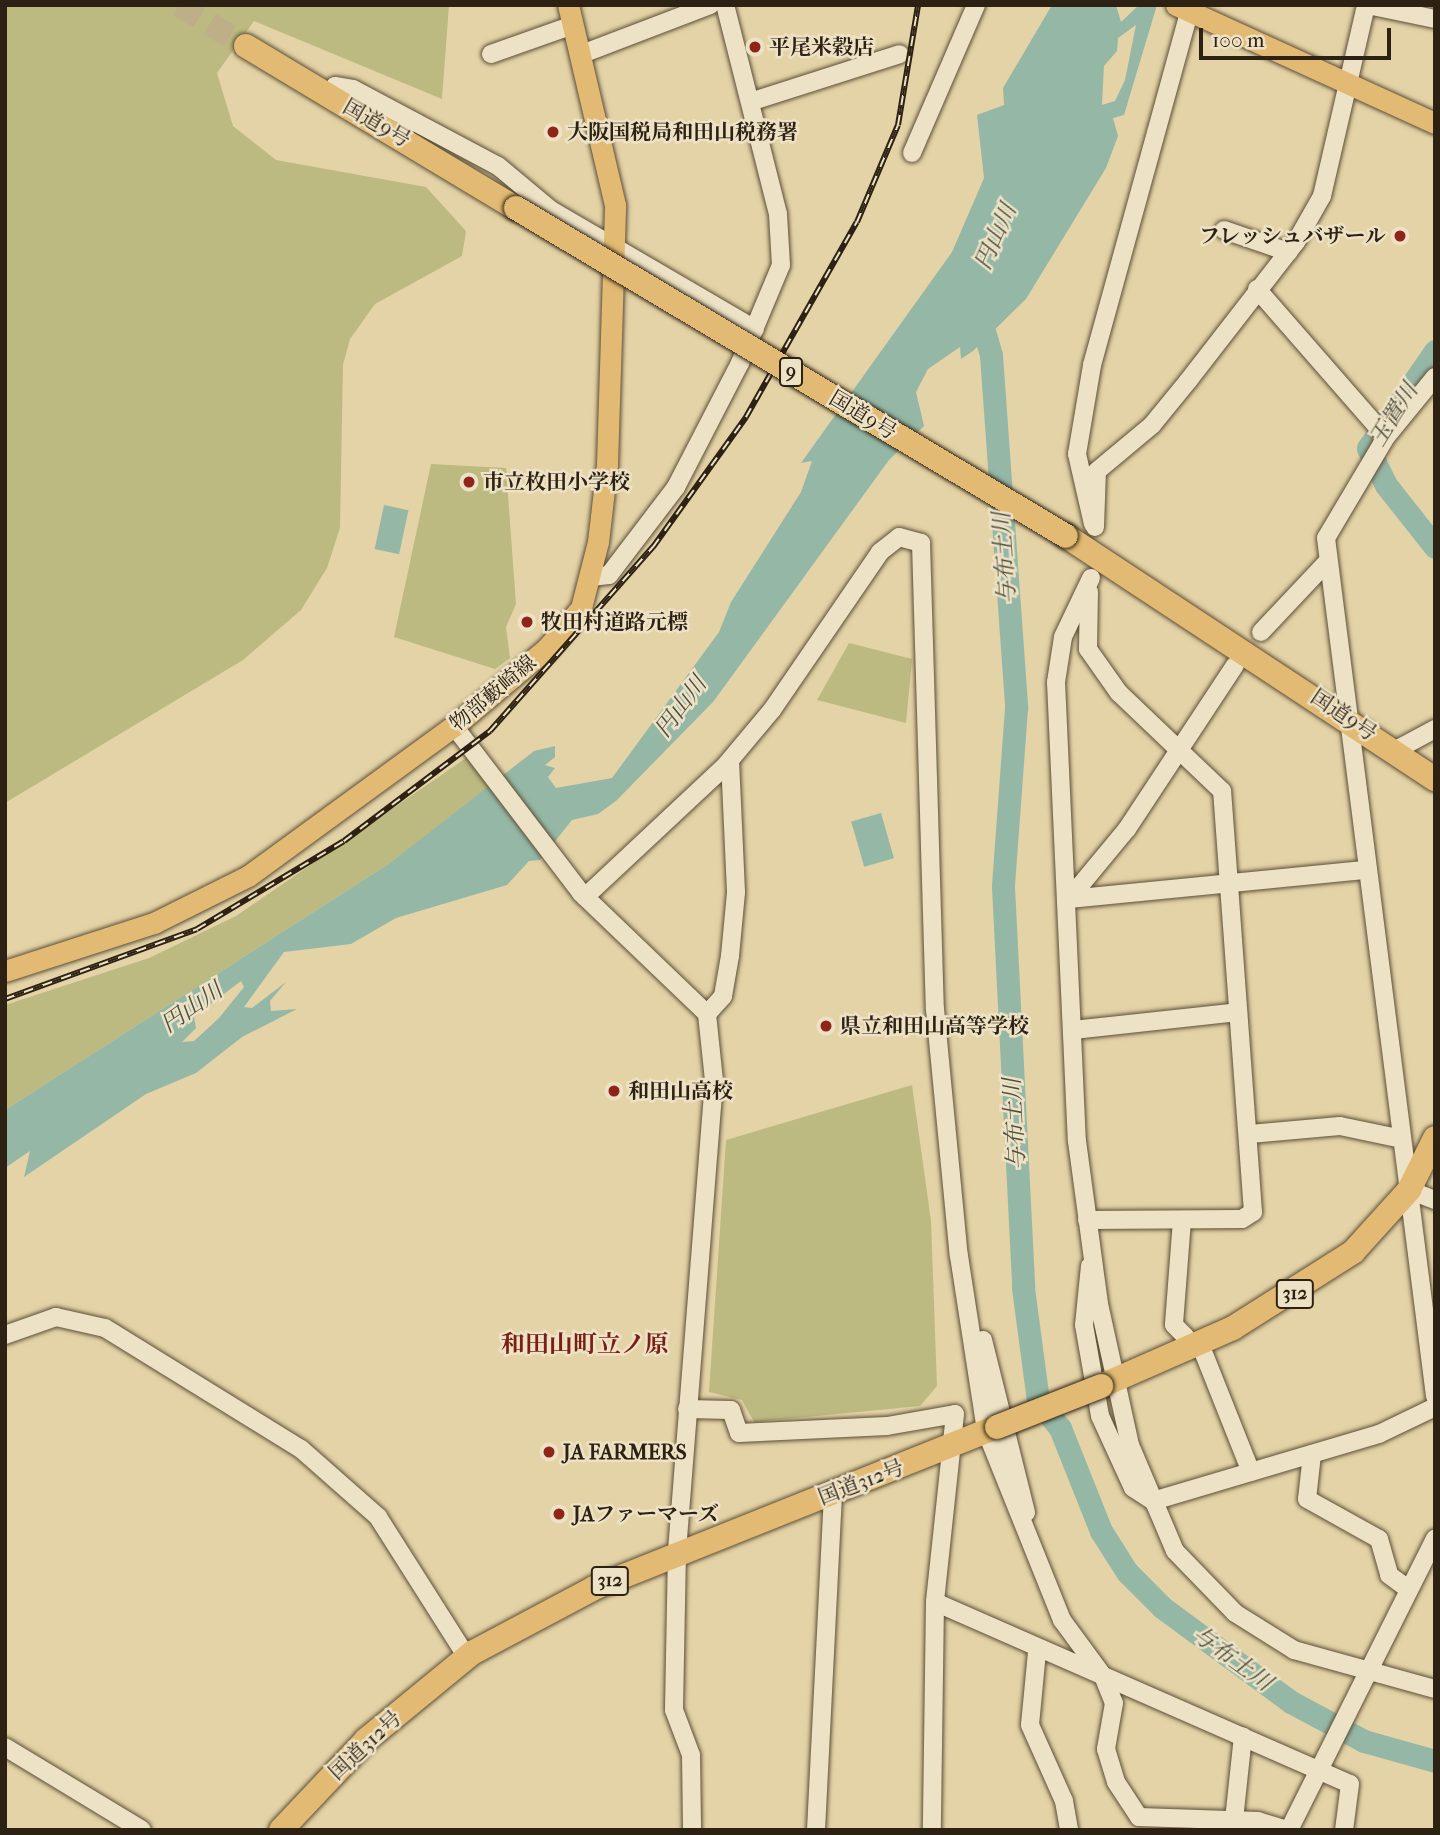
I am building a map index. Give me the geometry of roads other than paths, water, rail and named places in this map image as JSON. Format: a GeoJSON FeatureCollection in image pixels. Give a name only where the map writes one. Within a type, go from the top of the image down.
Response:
{"type":"FeatureCollection","features":[{"type":"Feature","properties":{"kind":"highway","name":"国道9号"},"geometry":{"type":"LineString","coordinates":[[246,46],[1066,536],[1345,716],[1435,779]]}},
{"type":"Feature","properties":{"kind":"highway","name":"国道312号"},"geometry":{"type":"LineString","coordinates":[[281,1830],[366,1740],[467,1657],[594,1588],[677,1552],[833,1494],[1109,1382],[1297,1293],[1353,1252],[1409,1189],[1435,1138]]}},
{"type":"Feature","properties":{"kind":"main road"},"geometry":{"type":"LineString","coordinates":[[1185,8],[1435,123]]}},
{"type":"Feature","properties":{"kind":"main road","name":"物部藪崎線"},"geometry":{"type":"LineString","coordinates":[[5,971],[154,923],[248,876],[454,726],[547,648],[581,608],[591,577],[607,464],[614,248],[610,165],[571,15]]}},
{"type":"Feature","properties":{"kind":"street"},"geometry":{"type":"LineString","coordinates":[[582,54],[710,5]]}},
{"type":"Feature","properties":{"kind":"street"},"geometry":{"type":"LineString","coordinates":[[591,577],[609,575],[676,487],[755,329],[780,265],[778,214],[753,101],[725,5]]}},
{"type":"Feature","properties":{"kind":"street"},"geometry":{"type":"LineString","coordinates":[[912,153],[976,5]]}},
{"type":"Feature","properties":{"kind":"street"},"geometry":{"type":"LineString","coordinates":[[1185,8],[1092,365],[1077,454],[1094,527],[1097,471],[1152,425],[1288,252],[1322,196],[1367,5],[1435,19]]}},
{"type":"Feature","properties":{"kind":"street"},"geometry":{"type":"LineString","coordinates":[[491,54],[571,15]]}},
{"type":"Feature","properties":{"kind":"street"},"geometry":{"type":"LineString","coordinates":[[753,101],[900,54]]}},
{"type":"Feature","properties":{"kind":"street"},"geometry":{"type":"LineString","coordinates":[[330,95],[335,86],[353,89],[498,166],[614,248],[755,329]]}},
{"type":"Feature","properties":{"kind":"street"},"geometry":{"type":"LineString","coordinates":[[1224,230],[1288,252]]}},
{"type":"Feature","properties":{"kind":"street"},"geometry":{"type":"LineString","coordinates":[[1257,289],[1386,437]]}},
{"type":"Feature","properties":{"kind":"street"},"geometry":{"type":"LineString","coordinates":[[1434,381],[1386,437],[1330,524],[1327,562],[1435,1396]]}},
{"type":"Feature","properties":{"kind":"street"},"geometry":{"type":"LineString","coordinates":[[583,895],[730,761],[880,552],[900,537],[921,543],[935,1009],[968,1297],[991,1429],[1027,1534],[1062,1620],[1103,1676],[1114,1703],[1106,1749],[1116,1782],[1139,1817],[1234,1820],[1288,1830],[1313,1772],[1435,1539]]}},
{"type":"Feature","properties":{"kind":"street"},"geometry":{"type":"LineString","coordinates":[[1261,632],[1327,562]]}},
{"type":"Feature","properties":{"kind":"street"},"geometry":{"type":"LineString","coordinates":[[1087,1220],[1242,1219],[1253,1212],[1250,1134],[1226,883],[1222,791],[1176,752],[1088,649],[1091,578],[1058,658],[1073,1030],[1087,1220],[1109,1382],[1130,1445],[1175,1551],[1235,1613],[1294,1650],[1365,1673],[1435,1689]]}},
{"type":"Feature","properties":{"kind":"street"},"geometry":{"type":"LineString","coordinates":[[1069,899],[1127,829],[1235,665]]}},
{"type":"Feature","properties":{"kind":"street"},"geometry":{"type":"LineString","coordinates":[[454,726],[583,895],[707,1014],[714,1080],[677,1552],[674,1710],[691,1755],[692,1830]]}},
{"type":"Feature","properties":{"kind":"street"},"geometry":{"type":"LineString","coordinates":[[1396,750],[1435,729]]}},
{"type":"Feature","properties":{"kind":"street"},"geometry":{"type":"LineString","coordinates":[[707,1014],[723,996],[736,892],[730,761]]}},
{"type":"Feature","properties":{"kind":"street"},"geometry":{"type":"LineString","coordinates":[[1069,899],[1367,870]]}},
{"type":"Feature","properties":{"kind":"street"},"geometry":{"type":"LineString","coordinates":[[1073,1030],[1238,1012]]}},
{"type":"Feature","properties":{"kind":"street"},"geometry":{"type":"LineString","coordinates":[[1250,1134],[1340,1126],[1402,1139]]}},
{"type":"Feature","properties":{"kind":"street"},"geometry":{"type":"LineString","coordinates":[[1409,1189],[1435,1200]]}},
{"type":"Feature","properties":{"kind":"street"},"geometry":{"type":"LineString","coordinates":[[1182,1220],[1174,1325],[1185,1336]]}},
{"type":"Feature","properties":{"kind":"street"},"geometry":{"type":"LineString","coordinates":[[1093,1253],[1084,1325],[1100,1416],[1133,1488],[1153,1501],[1379,1434],[1435,1407]]}},
{"type":"Feature","properties":{"kind":"street"},"geometry":{"type":"LineString","coordinates":[[968,1297],[996,1375],[1025,1495],[1027,1534]]}},
{"type":"Feature","properties":{"kind":"street"},"geometry":{"type":"LineString","coordinates":[[5,1335],[56,1317],[105,1328],[301,1449],[378,1517],[467,1657]]}},
{"type":"Feature","properties":{"kind":"street"},"geometry":{"type":"LineString","coordinates":[[1205,1353],[1251,1472]]}},
{"type":"Feature","properties":{"kind":"street"},"geometry":{"type":"LineString","coordinates":[[687,1409],[731,1409],[738,1433],[887,1426],[955,1414],[935,1602],[932,1830]]}},
{"type":"Feature","properties":{"kind":"street"},"geometry":{"type":"LineString","coordinates":[[1312,1454],[1307,1499],[1379,1539],[1389,1575],[1408,1589]]}},
{"type":"Feature","properties":{"kind":"street"},"geometry":{"type":"LineString","coordinates":[[816,1830],[833,1494]]}},
{"type":"Feature","properties":{"kind":"street"},"geometry":{"type":"LineString","coordinates":[[935,1602],[1037,1652],[1103,1676],[1243,1736],[1313,1772],[1350,1784],[1344,1830]]}},
{"type":"Feature","properties":{"kind":"street"},"geometry":{"type":"LineString","coordinates":[[1037,1652],[1030,1725],[1064,1801],[1069,1830]]}},
{"type":"Feature","properties":{"kind":"street"},"geometry":{"type":"LineString","coordinates":[[1234,1820],[1243,1736]]}},
{"type":"Feature","properties":{"kind":"street"},"geometry":{"type":"LineString","coordinates":[[5,1747],[142,1830]]}},
{"type":"Feature","properties":{"kind":"water","name":"円山川"},"geometry":{"type":"Polygon","coordinates":[[[1052,5],[1116,5],[1121,22],[1139,5],[1157,5],[1124,115],[1113,118],[1118,136],[1106,168],[1026,299],[973,351],[961,359],[960,347],[928,369],[916,392],[924,426],[889,460],[713,702],[616,801],[598,814],[572,820],[540,860],[529,861],[507,885],[396,918],[351,944],[284,952],[244,1007],[252,1008],[286,982],[270,1001],[271,1011],[297,1009],[242,1037],[196,1073],[146,1094],[24,1177],[30,1151],[5,1168],[5,1110],[390,863],[534,751],[555,746],[555,757],[545,765],[555,768],[548,777],[556,788],[612,778],[719,632],[731,602],[801,492],[812,461],[801,463],[952,252],[984,178],[977,115],[1004,105],[1003,88],[1052,5]],[[1136,25],[1118,38],[1117,51],[1104,66],[1102,105],[1115,101],[1125,80],[1136,25]],[[241,981],[194,1017],[196,1028],[182,1042],[194,1041],[219,1018],[244,987],[241,981]]]}},
{"type":"Feature","properties":{"kind":"water"},"geometry":{"type":"Polygon","coordinates":[[[384,505],[408,510],[399,554],[375,549],[384,505]]]}},
{"type":"Feature","properties":{"kind":"water"},"geometry":{"type":"Polygon","coordinates":[[[881,813],[894,858],[864,867],[851,822],[881,813]]]}},
{"type":"Feature","properties":{"kind":"waterway","name":"与布土川"},"geometry":{"type":"LineString","coordinates":[[978,310],[991,355],[1016,708],[1003,887],[1023,1288],[1038,1400],[1060,1428],[1101,1531],[1127,1572],[1163,1608],[1291,1702],[1364,1741],[1435,1761]]}},
{"type":"Feature","properties":{"kind":"waterway","name":"玉置川"},"geometry":{"type":"LineString","coordinates":[[1435,351],[1368,448],[1386,485],[1435,547]]}},
{"type":"Feature","properties":{"kind":"tunnel"},"geometry":{"type":"LineString","coordinates":[[179,5],[246,46]]}},
{"type":"Feature","properties":{"kind":"railway"},"geometry":{"type":"LineString","coordinates":[[5,999],[197,929],[344,841],[490,731],[653,547],[746,417],[857,222],[898,125],[918,5]]}},
{"type":"Feature","properties":{"kind":"place","name":"平尾米穀店"},"geometry":{"type":"Point","coordinates":[755,47]}},
{"type":"Feature","properties":{"kind":"place","name":"大阪国税局和田山税務署"},"geometry":{"type":"Point","coordinates":[553,132]}},
{"type":"Feature","properties":{"kind":"place","name":"フレッシュバザール"},"geometry":{"type":"Point","coordinates":[1400,236]}},
{"type":"Feature","properties":{"kind":"place","name":"市立枚田小学校"},"geometry":{"type":"Point","coordinates":[469,482]}},
{"type":"Feature","properties":{"kind":"place","name":"牧田村道路元標"},"geometry":{"type":"Point","coordinates":[527,622]}},
{"type":"Feature","properties":{"kind":"place","name":"県立和田山高等学校"},"geometry":{"type":"Point","coordinates":[826,1026]}},
{"type":"Feature","properties":{"kind":"place","name":"和田山高校"},"geometry":{"type":"Point","coordinates":[614,1091]}},
{"type":"Feature","properties":{"kind":"place","name":"JA FARMERS"},"geometry":{"type":"Point","coordinates":[549,1452]}},
{"type":"Feature","properties":{"kind":"place","name":"JAファーマーズ"},"geometry":{"type":"Point","coordinates":[559,1514]}},
{"type":"Feature","properties":{"kind":"district","name":"和田山町立ノ原"},"geometry":{"type":"Point","coordinates":[585,1345]}}]}
